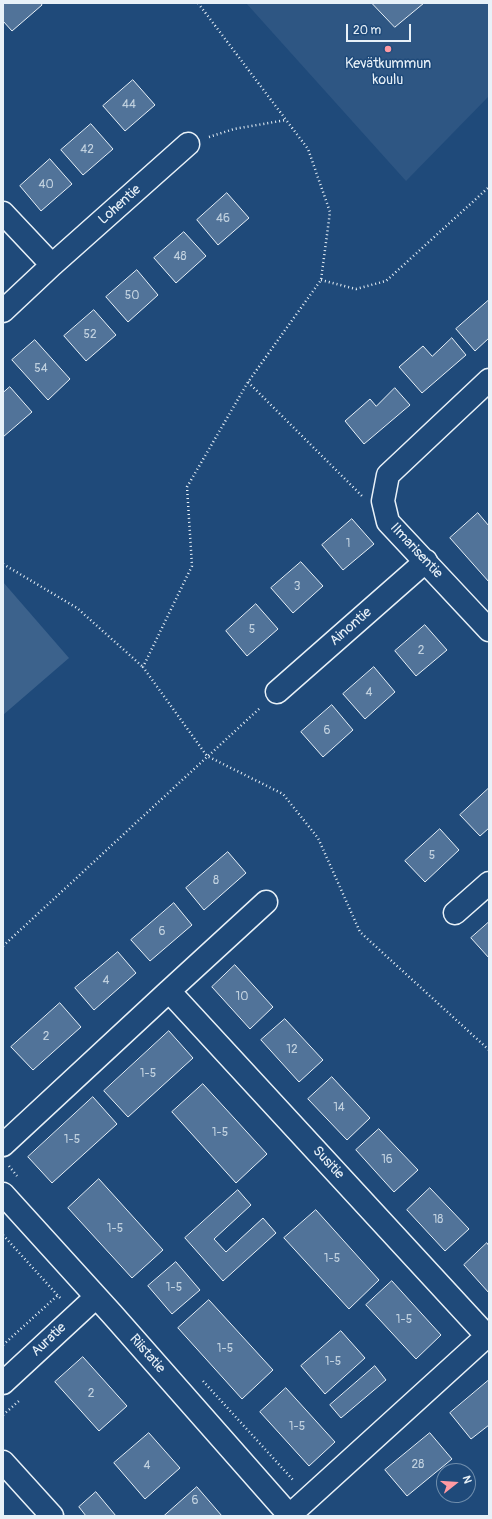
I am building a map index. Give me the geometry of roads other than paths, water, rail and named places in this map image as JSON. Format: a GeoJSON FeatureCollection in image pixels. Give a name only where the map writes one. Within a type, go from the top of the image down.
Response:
{"type":"FeatureCollection","features":[{"type":"Feature","properties":{"kind":"street","name":"Lohentie"},"geometry":{"type":"LineString","coordinates":[[3,311],[52,265],[188,144]]}},
{"type":"Feature","properties":{"kind":"street"},"geometry":{"type":"LineString","coordinates":[[3,213],[52,265]]}},
{"type":"Feature","properties":{"kind":"street","name":"Ilmarisentie"},"geometry":{"type":"LineString","coordinates":[[489,380],[388,475],[383,501],[388,522],[489,630]]}},
{"type":"Feature","properties":{"kind":"street","name":"Ainontie"},"geometry":{"type":"LineString","coordinates":[[277,692],[426,561]]}},
{"type":"Feature","properties":{"kind":"street"},"geometry":{"type":"LineString","coordinates":[[455,913],[489,882]]}},
{"type":"Feature","properties":{"kind":"street"},"geometry":{"type":"LineString","coordinates":[[3,1145],[266,902]]}},
{"type":"Feature","properties":{"kind":"street","name":"Susitie"},"geometry":{"type":"LineString","coordinates":[[169,991],[488,1335],[290,1516]]}},
{"type":"Feature","properties":{"kind":"street","name":"Riistatie"},"geometry":{"type":"LineString","coordinates":[[3,1194],[290,1516]]}},
{"type":"Feature","properties":{"kind":"street","name":"Auratie"},"geometry":{"type":"LineString","coordinates":[[3,1382],[96,1297]]}},
{"type":"Feature","properties":{"kind":"street"},"geometry":{"type":"LineString","coordinates":[[3,1462],[52,1516]]}},
{"type":"Feature","properties":{"kind":"place","name":"Kevätkummun koulu"},"geometry":{"type":"Point","coordinates":[388,49]}}]}
